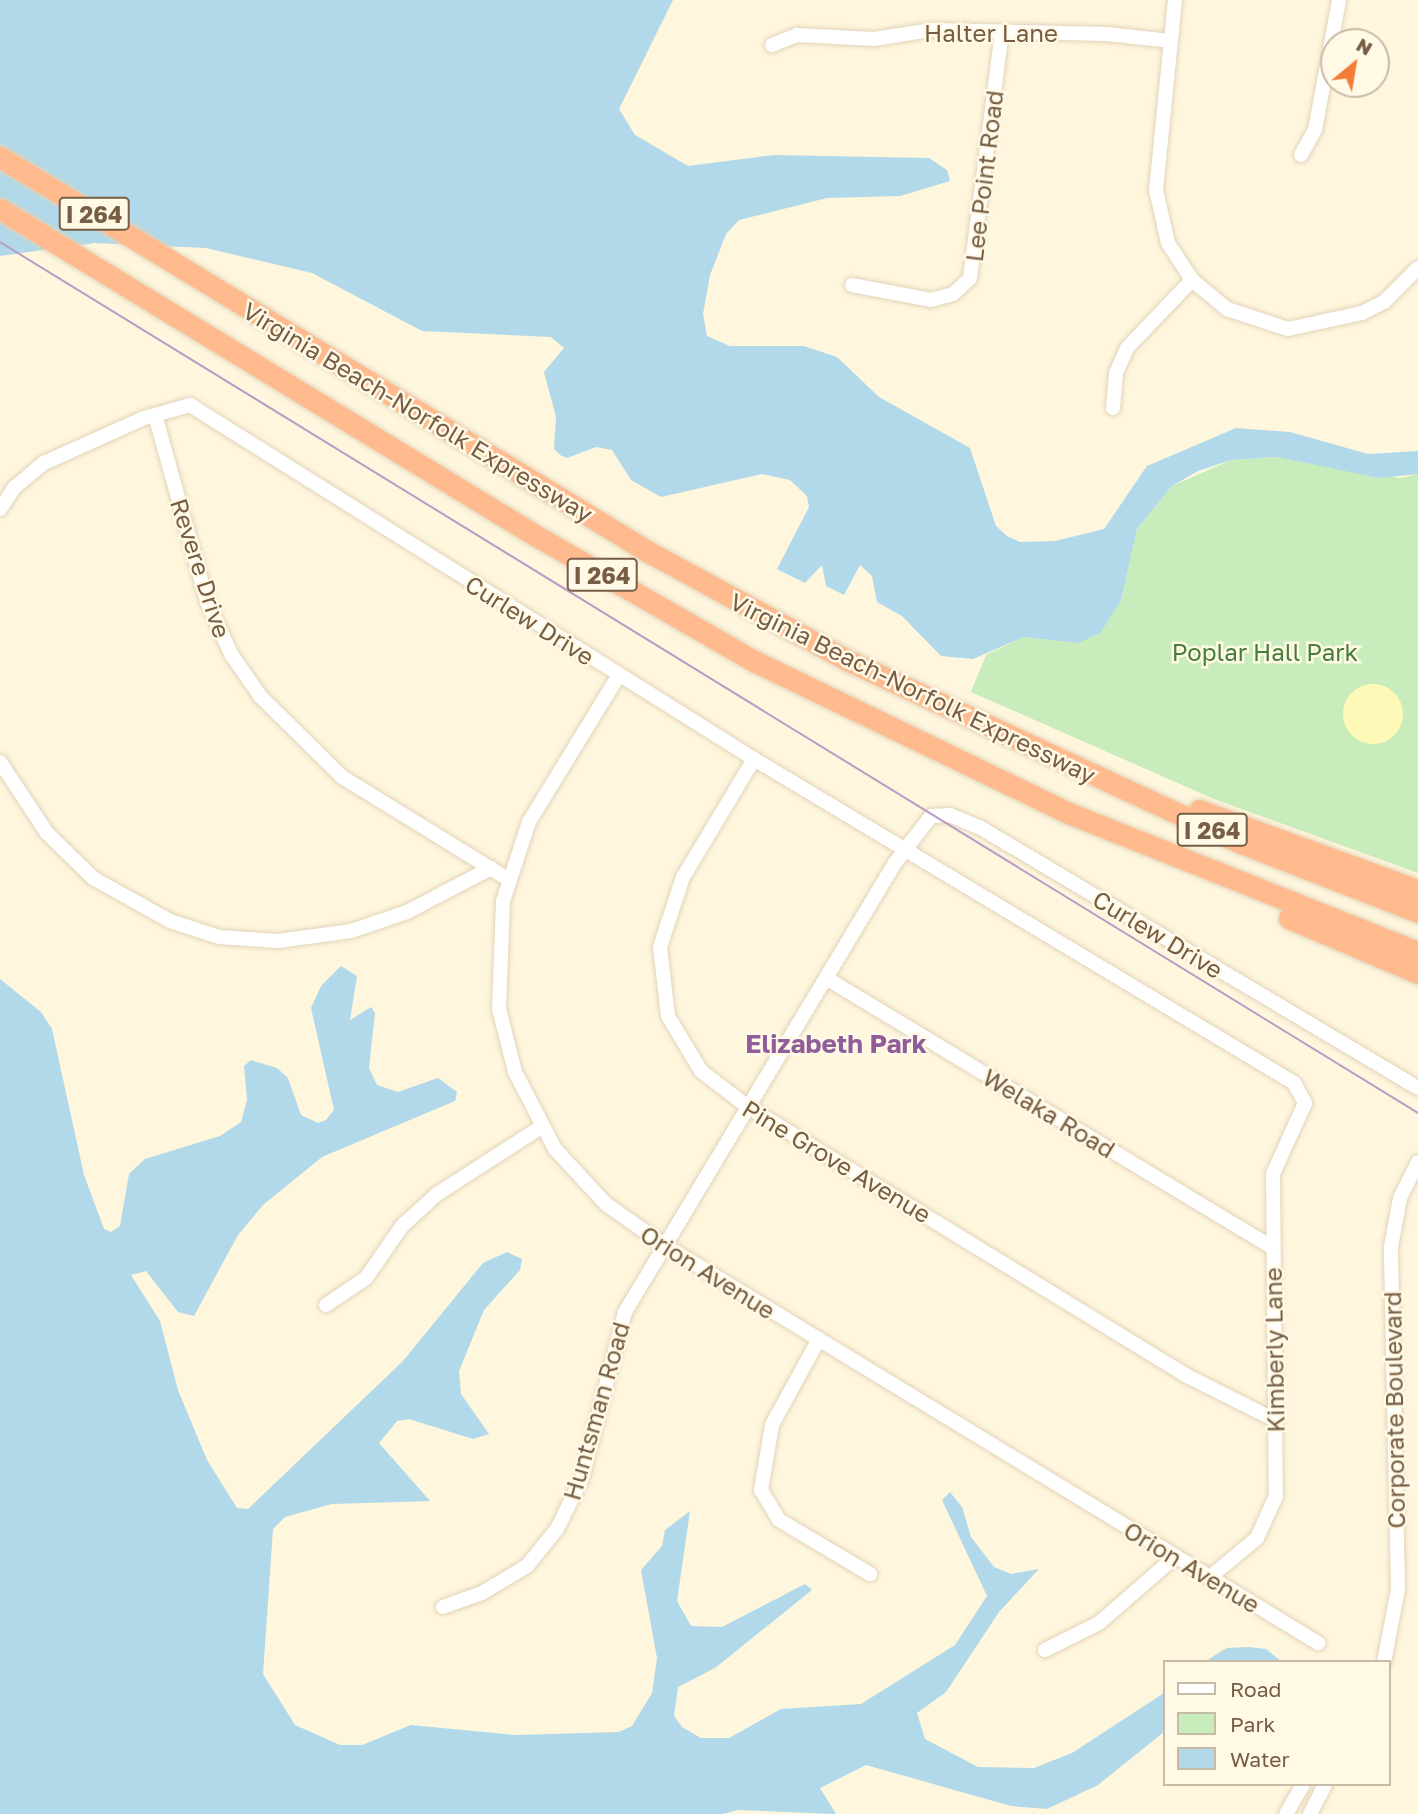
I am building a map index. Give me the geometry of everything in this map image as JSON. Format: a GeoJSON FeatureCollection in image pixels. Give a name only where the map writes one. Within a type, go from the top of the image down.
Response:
{"type":"FeatureCollection","features":[{"type":"Feature","properties":{"kind":"highway","name":"Virginia Beach-Norfolk Expressway"},"geometry":{"type":"LineString","coordinates":[[0,157],[668,563],[847,660],[1241,843],[1418,912]]}},
{"type":"Feature","properties":{"kind":"highway","name":"Virginia Beach-Norfolk Expressway"},"geometry":{"type":"LineString","coordinates":[[0,209],[533,534],[754,661],[982,775],[1179,860],[1418,953]]}},
{"type":"Feature","properties":{"kind":"highway"},"geometry":{"type":"LineString","coordinates":[[1011,738],[1418,890]]}},
{"type":"Feature","properties":{"kind":"highway"},"geometry":{"type":"LineString","coordinates":[[1179,860],[1296,922],[1418,973]]}},
{"type":"Feature","properties":{"kind":"street"},"geometry":{"type":"LineString","coordinates":[[1175,0],[1156,198],[1168,243],[1192,279],[1247,318],[1302,328],[1345,320],[1384,302],[1418,268]]}},
{"type":"Feature","properties":{"kind":"street"},"geometry":{"type":"LineString","coordinates":[[1301,155],[1315,130],[1339,0]]}},
{"type":"Feature","properties":{"kind":"street","name":"Halter Lane"},"geometry":{"type":"LineString","coordinates":[[772,46],[797,35],[873,39],[931,30],[1170,41]]}},
{"type":"Feature","properties":{"kind":"street","name":"Lee Point Road"},"geometry":{"type":"LineString","coordinates":[[852,285],[931,300],[953,294],[970,278],[1002,32]]}},
{"type":"Feature","properties":{"kind":"street"},"geometry":{"type":"LineString","coordinates":[[1113,408],[1116,373],[1127,348],[1192,279]]}},
{"type":"Feature","properties":{"kind":"street","name":"Curlew Drive"},"geometry":{"type":"LineString","coordinates":[[0,509],[15,487],[44,463],[155,415],[190,405],[754,758],[1294,1083],[1305,1103]]}},
{"type":"Feature","properties":{"kind":"street","name":"Revere Drive"},"geometry":{"type":"LineString","coordinates":[[155,415],[207,601],[231,654],[261,697],[342,777],[508,879]]}},
{"type":"Feature","properties":{"kind":"street","name":"Orion Avenue"},"geometry":{"type":"LineString","coordinates":[[619,675],[529,822],[508,879],[497,956],[499,1009],[515,1072],[541,1127],[574,1174],[626,1221],[664,1245],[1318,1643]]}},
{"type":"Feature","properties":{"kind":"street","name":"Pine Grove Avenue"},"geometry":{"type":"LineString","coordinates":[[754,758],[683,877],[663,930],[660,958],[668,1016],[684,1049],[715,1084],[748,1107],[1188,1376],[1275,1420]]}},
{"type":"Feature","properties":{"kind":"street"},"geometry":{"type":"LineString","coordinates":[[0,762],[47,833],[93,878],[170,921],[219,937],[278,941],[351,931],[407,912],[491,868]]}},
{"type":"Feature","properties":{"kind":"street","name":"Curlew Drive"},"geometry":{"type":"LineString","coordinates":[[905,849],[931,816],[964,819],[1418,1088]]}},
{"type":"Feature","properties":{"kind":"street","name":"Huntsman Road"},"geometry":{"type":"LineString","coordinates":[[443,1607],[482,1593],[527,1566],[557,1529],[582,1478],[615,1334],[664,1245],[905,849]]}},
{"type":"Feature","properties":{"kind":"street","name":"Welaka Road"},"geometry":{"type":"LineString","coordinates":[[826,978],[1273,1248]]}},
{"type":"Feature","properties":{"kind":"street","name":"Kimberly Lane"},"geometry":{"type":"LineString","coordinates":[[1209,1578],[1257,1538],[1272,1513],[1276,1159],[1305,1103]]}},
{"type":"Feature","properties":{"kind":"street"},"geometry":{"type":"LineString","coordinates":[[326,1305],[366,1278],[402,1226],[437,1194],[541,1127]]}},
{"type":"Feature","properties":{"kind":"street","name":"Corporate Boulevard"},"geometry":{"type":"LineString","coordinates":[[1384,1660],[1398,1589],[1391,1247],[1400,1198],[1418,1162]]}},
{"type":"Feature","properties":{"kind":"street"},"geometry":{"type":"LineString","coordinates":[[818,1339],[775,1416],[761,1490],[779,1520],[870,1574]]}},
{"type":"Feature","properties":{"kind":"street"},"geometry":{"type":"LineString","coordinates":[[1045,1650],[1099,1623],[1175,1557]]}},
{"type":"Feature","properties":{"kind":"street"},"geometry":{"type":"LineString","coordinates":[[1286,1814],[1302,1786]]}},
{"type":"Feature","properties":{"kind":"street"},"geometry":{"type":"LineString","coordinates":[[1310,1814],[1324,1786]]}},
{"type":"Feature","properties":{"kind":"green space","name":"Poplar Hall Park"},"geometry":{"type":"Polygon","coordinates":[[[1277,457],[1400,478],[1418,474],[1418,873],[1214,799],[971,692],[986,655],[1024,637],[1078,643],[1121,601],[1137,529],[1172,486],[1231,460],[1277,457]]]}},
{"type":"Feature","properties":{"kind":"sand"},"geometry":{"type":"Polygon","coordinates":[[[1373,684],[1390,689],[1398,697],[1403,714],[1398,731],[1390,739],[1373,744],[1356,739],[1348,731],[1343,714],[1348,697],[1356,689],[1373,684]]]}},
{"type":"Feature","properties":{"kind":"water"},"geometry":{"type":"Polygon","coordinates":[[[0,0],[673,0],[619,109],[635,135],[688,166],[774,155],[929,158],[947,170],[950,181],[900,196],[827,198],[739,220],[726,234],[710,275],[703,314],[707,336],[730,346],[804,346],[837,357],[879,397],[970,448],[996,526],[1007,536],[1020,542],[1055,541],[1104,529],[1147,466],[1236,428],[1290,432],[1368,454],[1418,451],[1418,474],[1379,478],[1277,457],[1231,460],[1198,471],[1172,486],[1137,529],[1121,601],[1100,633],[1078,643],[1024,637],[973,659],[941,656],[902,616],[877,602],[872,576],[860,565],[844,595],[826,586],[822,565],[805,583],[777,569],[809,507],[807,496],[790,480],[762,474],[661,497],[631,480],[612,450],[596,447],[567,458],[560,455],[554,449],[556,417],[544,372],[564,348],[551,337],[422,331],[312,273],[206,248],[95,243],[0,256],[0,0]]]}},
{"type":"Feature","properties":{"kind":"water"},"geometry":{"type":"Polygon","coordinates":[[[341,966],[357,976],[350,1020],[371,1007],[375,1013],[369,1068],[377,1085],[398,1092],[438,1078],[457,1092],[455,1101],[322,1157],[263,1205],[238,1235],[194,1316],[178,1312],[146,1271],[131,1275],[160,1321],[178,1390],[207,1460],[237,1508],[248,1509],[403,1361],[483,1263],[507,1252],[522,1259],[520,1270],[484,1310],[459,1371],[461,1394],[489,1434],[473,1439],[409,1419],[397,1421],[379,1443],[430,1501],[332,1504],[285,1517],[273,1529],[263,1674],[295,1725],[340,1745],[362,1745],[411,1725],[516,1735],[619,1732],[632,1726],[652,1693],[657,1658],[641,1570],[662,1546],[665,1530],[690,1511],[677,1601],[691,1626],[722,1627],[805,1584],[812,1590],[715,1668],[678,1687],[674,1716],[682,1727],[701,1738],[729,1738],[781,1709],[861,1704],[955,1645],[987,1596],[942,1500],[950,1492],[962,1507],[971,1537],[994,1567],[1011,1574],[1039,1569],[999,1612],[946,1692],[917,1713],[925,1739],[978,1767],[1034,1768],[1072,1753],[1162,1694],[1162,1734],[1098,1785],[1047,1809],[1011,1806],[866,1765],[820,1788],[836,1814],[738,1810],[723,1814],[0,1814],[0,979],[41,1012],[52,1029],[84,1175],[104,1229],[111,1232],[120,1226],[129,1174],[145,1159],[220,1136],[241,1122],[247,1100],[244,1066],[251,1060],[277,1068],[288,1078],[301,1115],[318,1123],[326,1120],[334,1110],[311,1008],[321,986],[341,966]]]}},
{"type":"Feature","properties":{"kind":"water"},"geometry":{"type":"Polygon","coordinates":[[[1227,1648],[1266,1649],[1280,1660],[1207,1660],[1227,1648]]]}},
{"type":"Feature","properties":{"kind":"tram line"},"geometry":{"type":"LineString","coordinates":[[0,242],[1418,1113]]}},
{"type":"Feature","properties":{"kind":"district","name":"Elizabeth Park"},"geometry":{"type":"Point","coordinates":[836,1044]}}]}
